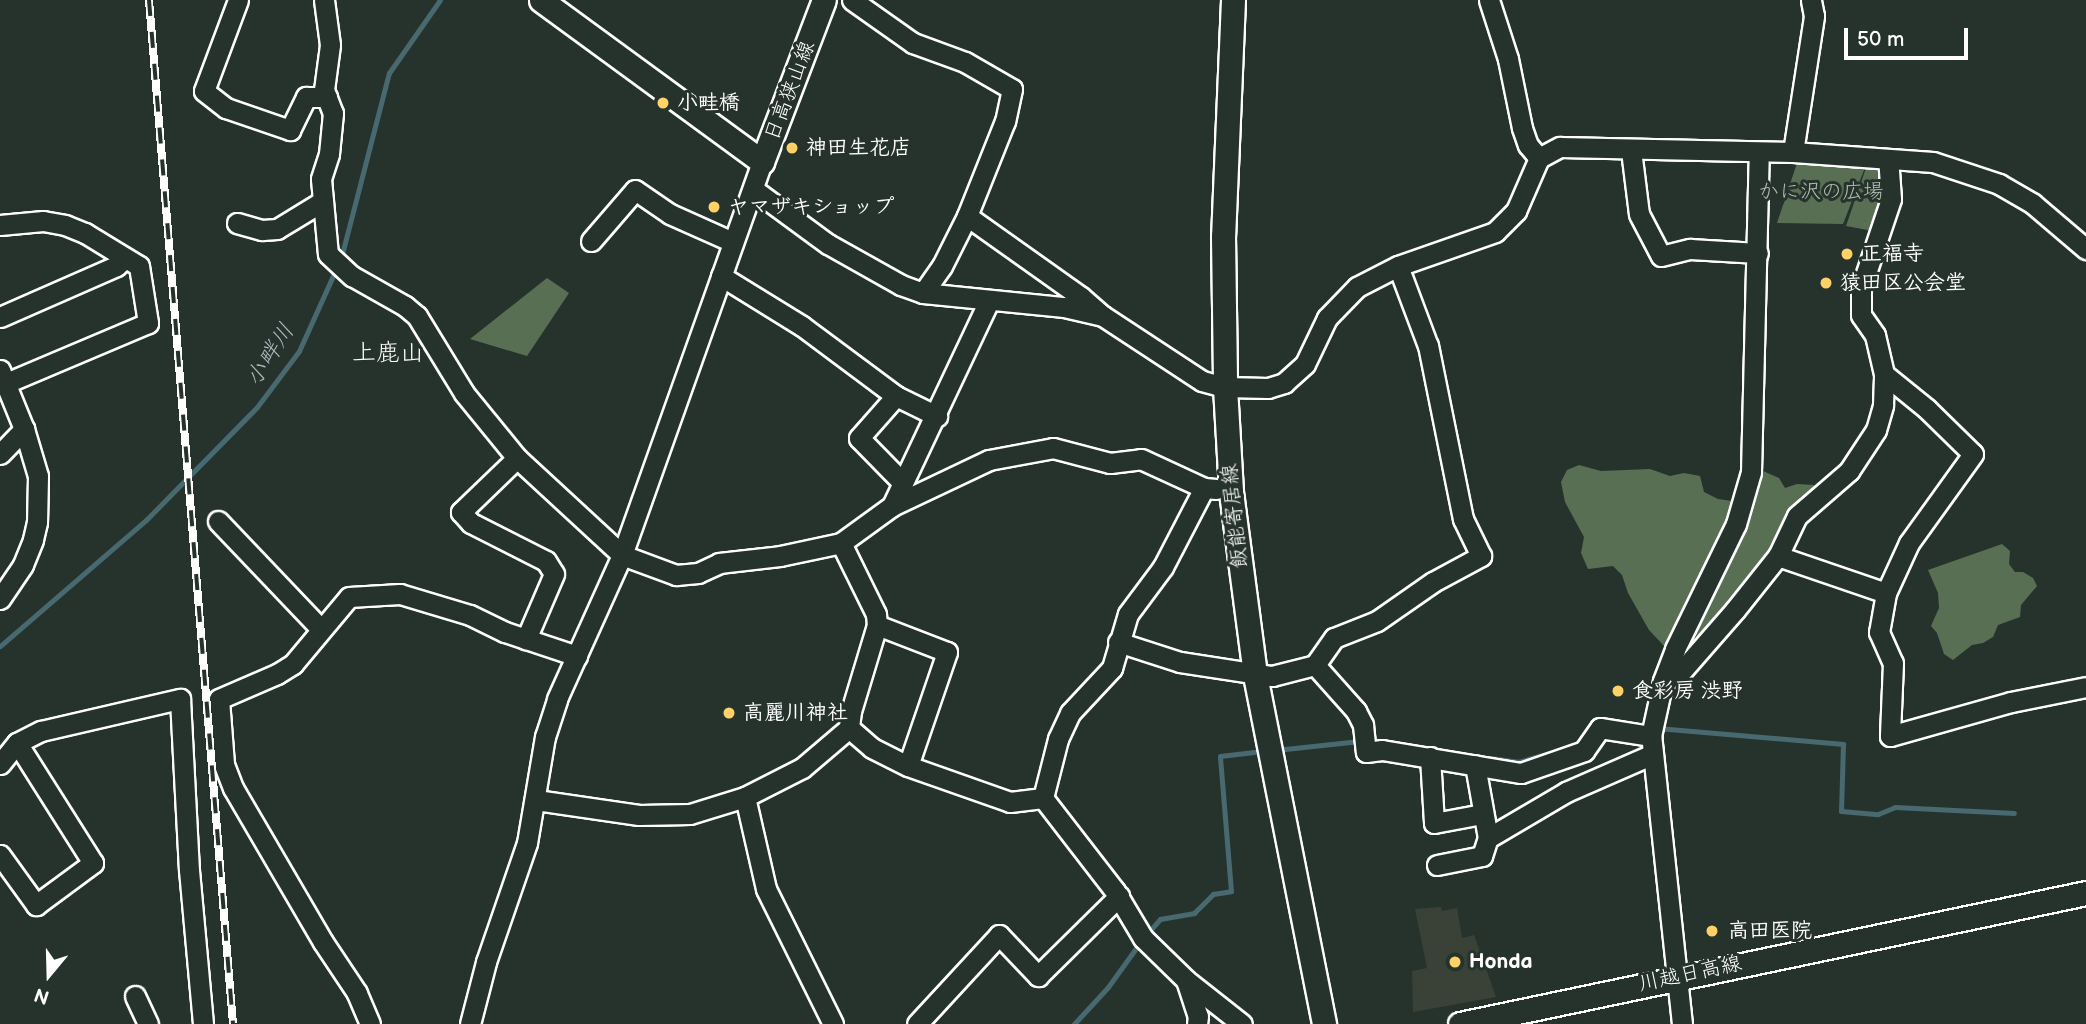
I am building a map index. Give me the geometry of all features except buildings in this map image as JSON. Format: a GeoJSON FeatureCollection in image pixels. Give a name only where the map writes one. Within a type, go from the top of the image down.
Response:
{"type":"FeatureCollection","features":[{"type":"Feature","properties":{"kind":"main road","name":"日高狭山線"},"geometry":{"type":"LineString","coordinates":[[541,0],[762,162],[824,0]]}},
{"type":"Feature","properties":{"kind":"main road","name":"飯能寄居線"},"geometry":{"type":"LineString","coordinates":[[1233,0],[1223,236],[1225,387],[1231,492],[1255,675],[1324,1024]]}},
{"type":"Feature","properties":{"kind":"main road","name":"川越日高線"},"geometry":{"type":"LineString","coordinates":[[1460,1024],[1678,976],[2086,893]]}},
{"type":"Feature","properties":{"kind":"street"},"geometry":{"type":"LineString","coordinates":[[238,0],[204,91],[226,108],[289,130],[306,97],[327,97]]}},
{"type":"Feature","properties":{"kind":"street"},"geometry":{"type":"LineString","coordinates":[[324,0],[330,45],[324,90],[332,113],[329,154],[321,179],[328,254],[338,265],[417,316],[464,393],[517,458],[622,555],[676,575],[698,573],[719,563],[780,555],[841,542],[892,506],[989,460],[1053,448],[1110,463],[1141,459],[1204,488],[1231,492]]}},
{"type":"Feature","properties":{"kind":"street"},"geometry":{"type":"LineString","coordinates":[[852,0],[913,43],[965,62],[1012,89],[1005,121],[967,216],[942,266],[923,293]]}},
{"type":"Feature","properties":{"kind":"street"},"geometry":{"type":"LineString","coordinates":[[1489,0],[1508,59],[1522,128],[1528,145],[1539,158]]}},
{"type":"Feature","properties":{"kind":"street"},"geometry":{"type":"LineString","coordinates":[[1793,152],[1814,16],[1811,0]]}},
{"type":"Feature","properties":{"kind":"street"},"geometry":{"type":"LineString","coordinates":[[967,216],[1082,297],[1103,316],[1202,381],[1225,387],[1268,388],[1294,377],[1305,364],[1327,318],[1357,287],[1398,266],[1483,238],[1506,224],[1516,211],[1539,158],[1560,147],[1793,152],[1933,162],[1999,184],[2033,204],[2086,249]]}},
{"type":"Feature","properties":{"kind":"street"},"geometry":{"type":"LineString","coordinates":[[1631,150],[1639,214],[1661,256],[1690,249],[1758,253]]}},
{"type":"Feature","properties":{"kind":"street"},"geometry":{"type":"LineString","coordinates":[[1682,1024],[1652,745],[1664,681],[1675,649],[1736,524],[1748,493],[1751,472],[1759,152]]}},
{"type":"Feature","properties":{"kind":"street"},"geometry":{"type":"LineString","coordinates":[[1664,681],[1680,673],[1778,556],[1797,516],[1849,471],[1876,430],[1883,405],[1884,374],[1875,335],[1861,315],[1861,288],[1891,199],[1888,160]]}},
{"type":"Feature","properties":{"kind":"street"},"geometry":{"type":"LineString","coordinates":[[470,1024],[486,962],[527,843],[545,737],[622,555],[762,162]]}},
{"type":"Feature","properties":{"kind":"street"},"geometry":{"type":"LineString","coordinates":[[753,189],[828,244],[901,285],[923,293],[1064,307],[1103,316]]}},
{"type":"Feature","properties":{"kind":"street"},"geometry":{"type":"LineString","coordinates":[[591,241],[635,190],[670,214],[733,242]]}},
{"type":"Feature","properties":{"kind":"street"},"geometry":{"type":"LineString","coordinates":[[237,223],[262,230],[278,229],[323,201]]}},
{"type":"Feature","properties":{"kind":"street"},"geometry":{"type":"LineString","coordinates":[[0,225],[43,221],[65,225],[85,233],[139,266],[148,323],[3,377],[24,429],[38,476],[37,522],[23,565],[0,599]]}},
{"type":"Feature","properties":{"kind":"street"},"geometry":{"type":"LineString","coordinates":[[0,317],[116,266],[124,259]]}},
{"type":"Feature","properties":{"kind":"street"},"geometry":{"type":"LineString","coordinates":[[1118,642],[1180,662],[1272,676],[1315,665],[1334,638],[1377,621],[1433,582],[1481,556],[1464,519],[1428,346],[1398,266]]}},
{"type":"Feature","properties":{"kind":"street"},"geometry":{"type":"LineString","coordinates":[[721,276],[802,326],[896,396],[937,416]]}},
{"type":"Feature","properties":{"kind":"street"},"geometry":{"type":"LineString","coordinates":[[892,506],[937,416],[989,301]]}},
{"type":"Feature","properties":{"kind":"street"},"geometry":{"type":"LineString","coordinates":[[1884,374],[1927,409],[1972,454],[1909,543],[1886,593],[1879,632],[1893,663],[1890,736],[2011,702],[2086,687]]}},
{"type":"Feature","properties":{"kind":"street"},"geometry":{"type":"LineString","coordinates":[[896,396],[859,438],[903,483]]}},
{"type":"Feature","properties":{"kind":"street"},"geometry":{"type":"LineString","coordinates":[[0,454],[24,429]]}},
{"type":"Feature","properties":{"kind":"street"},"geometry":{"type":"LineString","coordinates":[[517,458],[461,512],[471,523],[546,561],[554,574],[526,639]]}},
{"type":"Feature","properties":{"kind":"street"},"geometry":{"type":"LineString","coordinates":[[1043,798],[1058,738],[1070,713],[1112,668],[1128,614],[1163,567],[1204,488]]}},
{"type":"Feature","properties":{"kind":"street"},"geometry":{"type":"LineString","coordinates":[[218,521],[321,629]]}},
{"type":"Feature","properties":{"kind":"street"},"geometry":{"type":"LineString","coordinates":[[536,800],[639,815],[690,814],[745,797],[802,768],[849,728],[851,711],[877,625],[876,614],[841,542]]}},
{"type":"Feature","properties":{"kind":"street"},"geometry":{"type":"LineString","coordinates":[[1778,556],[1886,593]]}},
{"type":"Feature","properties":{"kind":"street"},"geometry":{"type":"LineString","coordinates":[[370,1024],[357,993],[323,942],[233,788],[224,764],[219,699],[277,674],[293,664],[349,597],[400,593],[470,615],[526,639],[577,656]]}},
{"type":"Feature","properties":{"kind":"street"},"geometry":{"type":"LineString","coordinates":[[877,625],[947,652],[908,766]]}},
{"type":"Feature","properties":{"kind":"street"},"geometry":{"type":"LineString","coordinates":[[1315,665],[1356,711],[1363,724],[1365,744],[1382,750],[1521,773],[1584,751],[1601,728],[1652,745]]}},
{"type":"Feature","properties":{"kind":"street"},"geometry":{"type":"LineString","coordinates":[[0,764],[17,743],[41,731],[180,699],[189,870],[203,1024]]}},
{"type":"Feature","properties":{"kind":"street"},"geometry":{"type":"LineString","coordinates":[[849,728],[872,748],[908,766],[1010,802],[1043,798]]}},
{"type":"Feature","properties":{"kind":"street"},"geometry":{"type":"LineString","coordinates":[[0,855],[36,905],[93,863],[17,743]]}},
{"type":"Feature","properties":{"kind":"street"},"geometry":{"type":"LineString","coordinates":[[1488,838],[1652,745]]}},
{"type":"Feature","properties":{"kind":"street"},"geometry":{"type":"LineString","coordinates":[[1430,757],[1434,823],[1482,814]]}},
{"type":"Feature","properties":{"kind":"street"},"geometry":{"type":"LineString","coordinates":[[1437,865],[1482,856],[1488,838],[1475,765]]}},
{"type":"Feature","properties":{"kind":"street"},"geometry":{"type":"LineString","coordinates":[[745,797],[766,889],[833,1024]]}},
{"type":"Feature","properties":{"kind":"street"},"geometry":{"type":"LineString","coordinates":[[1043,798],[1119,896],[1143,938],[1186,980],[1241,1024]]}},
{"type":"Feature","properties":{"kind":"street"},"geometry":{"type":"LineString","coordinates":[[917,1024],[999,935],[1038,976],[1119,896]]}},
{"type":"Feature","properties":{"kind":"street"},"geometry":{"type":"LineString","coordinates":[[1186,980],[1198,1016],[1197,1024]]}},
{"type":"Feature","properties":{"kind":"street"},"geometry":{"type":"LineString","coordinates":[[135,996],[148,1024]]}},
{"type":"Feature","properties":{"kind":"shaded area","name":"Honda"},"geometry":{"type":"Polygon","coordinates":[[[1441,907],[1442,911],[1457,908],[1462,938],[1474,935],[1496,997],[1413,1012],[1412,971],[1427,968],[1415,909],[1441,907]]]}},
{"type":"Feature","properties":{"kind":"green space","name":"かに沢の広場"},"geometry":{"type":"Polygon","coordinates":[[[1798,160],[1866,165],[1843,224],[1777,223],[1798,160]]]}},
{"type":"Feature","properties":{"kind":"green space"},"geometry":{"type":"Polygon","coordinates":[[[1867,165],[1880,167],[1885,197],[1873,231],[1846,226],[1867,165]]]}},
{"type":"Feature","properties":{"kind":"green space"},"geometry":{"type":"Polygon","coordinates":[[[547,278],[569,293],[527,356],[470,339],[547,278]]]}},
{"type":"Feature","properties":{"kind":"green space"},"geometry":{"type":"Polygon","coordinates":[[[1579,465],[1601,471],[1650,469],[1670,476],[1684,473],[1700,476],[1704,492],[1718,499],[1732,501],[1733,511],[1672,641],[1665,647],[1649,630],[1628,593],[1622,575],[1613,566],[1588,569],[1581,553],[1584,537],[1565,502],[1561,482],[1567,470],[1579,465]]]}},
{"type":"Feature","properties":{"kind":"green space"},"geometry":{"type":"Polygon","coordinates":[[[1763,471],[1779,478],[1785,488],[1797,484],[1814,485],[1816,495],[1793,507],[1752,577],[1698,639],[1694,630],[1754,504],[1763,471]]]}},
{"type":"Feature","properties":{"kind":"green space"},"geometry":{"type":"Polygon","coordinates":[[[2002,544],[2010,551],[2009,564],[2015,572],[2023,572],[2033,578],[2037,586],[2021,605],[2020,617],[1998,625],[1993,637],[1972,645],[1953,660],[1944,654],[1937,633],[1931,626],[1939,608],[1938,593],[1928,570],[2002,544]]]}},
{"type":"Feature","properties":{"kind":"waterway","name":"小畔川"},"geometry":{"type":"LineString","coordinates":[[341,258],[389,73],[440,0]]}},
{"type":"Feature","properties":{"kind":"waterway","name":"小畔川"},"geometry":{"type":"LineString","coordinates":[[0,646],[146,520],[257,407],[299,351],[337,267]]}},
{"type":"Feature","properties":{"kind":"waterway"},"geometry":{"type":"LineString","coordinates":[[1657,728],[1843,744],[1841,811],[1878,814],[1895,807],[2014,813]]}},
{"type":"Feature","properties":{"kind":"waterway"},"geometry":{"type":"LineString","coordinates":[[1276,750],[1360,741]]}},
{"type":"Feature","properties":{"kind":"waterway"},"geometry":{"type":"LineString","coordinates":[[1147,934],[1160,919],[1194,913],[1213,894],[1231,891],[1220,756],[1263,751]]}},
{"type":"Feature","properties":{"kind":"waterway"},"geometry":{"type":"LineString","coordinates":[[1491,758],[1518,762],[1553,752]]}},
{"type":"Feature","properties":{"kind":"waterway"},"geometry":{"type":"LineString","coordinates":[[1074,1024],[1108,987],[1141,941]]}},
{"type":"Feature","properties":{"kind":"railway"},"geometry":{"type":"LineString","coordinates":[[149,0],[233,1024]]}},
{"type":"Feature","properties":{"kind":"place","name":"小畦橋"},"geometry":{"type":"Point","coordinates":[663,103]}},
{"type":"Feature","properties":{"kind":"place","name":"神田生花店"},"geometry":{"type":"Point","coordinates":[792,148]}},
{"type":"Feature","properties":{"kind":"place","name":"ヤマザキショップ"},"geometry":{"type":"Point","coordinates":[714,207]}},
{"type":"Feature","properties":{"kind":"place","name":"正福寺"},"geometry":{"type":"Point","coordinates":[1847,254]}},
{"type":"Feature","properties":{"kind":"place","name":"猿田区公会堂"},"geometry":{"type":"Point","coordinates":[1826,283]}},
{"type":"Feature","properties":{"kind":"place","name":"食彩房 渋野"},"geometry":{"type":"Point","coordinates":[1618,691]}},
{"type":"Feature","properties":{"kind":"place","name":"高麗川神社"},"geometry":{"type":"Point","coordinates":[729,713]}},
{"type":"Feature","properties":{"kind":"place","name":"高田医院"},"geometry":{"type":"Point","coordinates":[1712,931]}},
{"type":"Feature","properties":{"kind":"place","name":"Honda"},"geometry":{"type":"Point","coordinates":[1455,962]}},
{"type":"Feature","properties":{"kind":"district","name":"上鹿山"},"geometry":{"type":"Point","coordinates":[388,353]}}]}
